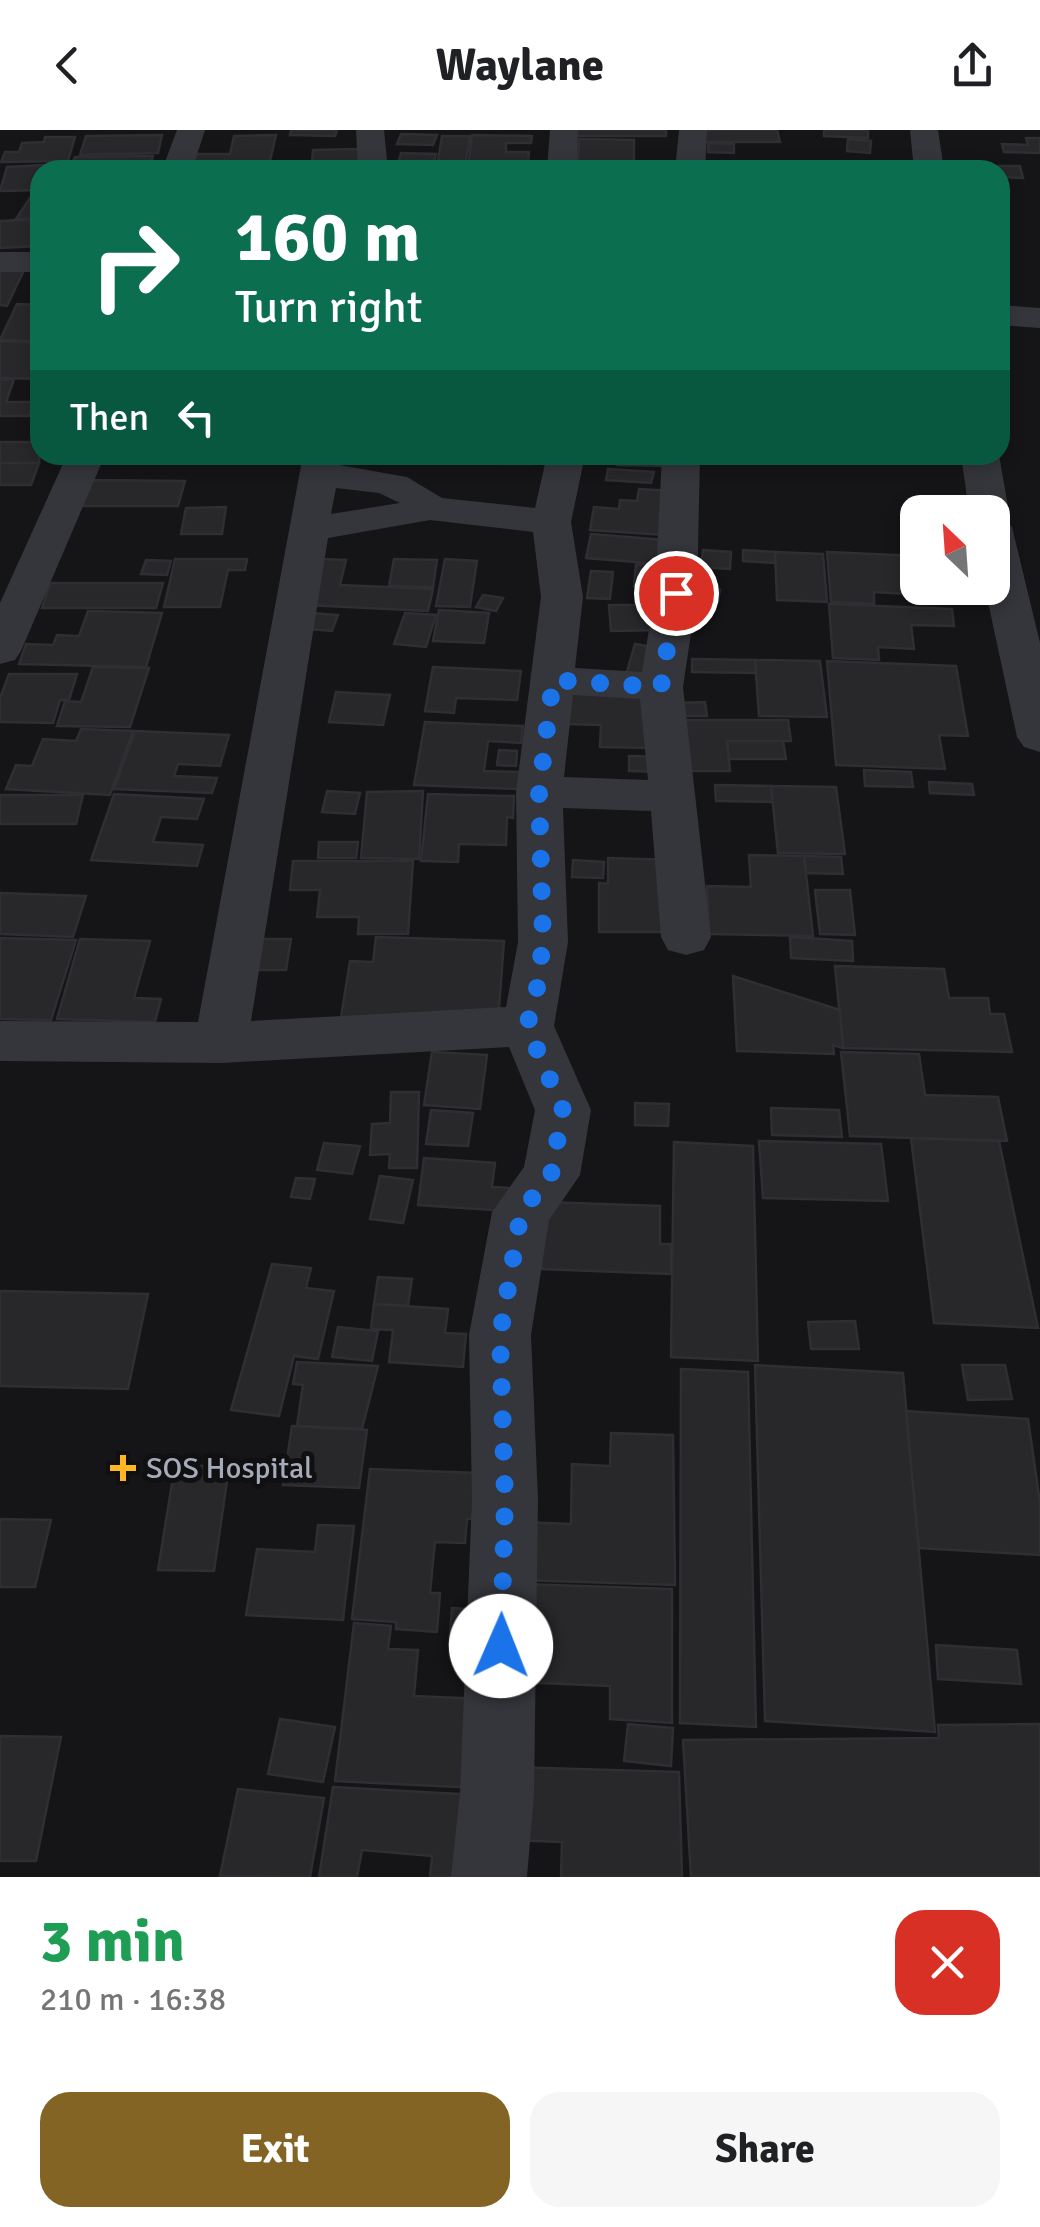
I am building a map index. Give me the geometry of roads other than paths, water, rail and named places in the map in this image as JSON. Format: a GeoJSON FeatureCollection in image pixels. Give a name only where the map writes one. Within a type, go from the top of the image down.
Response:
{"type":"FeatureCollection","features":[{"type":"Feature","properties":{"kind":"street"},"geometry":{"type":"LineString","coordinates":[[180,160],[191,130]]}},
{"type":"Feature","properties":{"kind":"street"},"geometry":{"type":"LineString","coordinates":[[370,130],[372,160]]}},
{"type":"Feature","properties":{"kind":"street"},"geometry":{"type":"LineString","coordinates":[[562,160],[564,130]]}},
{"type":"Feature","properties":{"kind":"street"},"geometry":{"type":"LineString","coordinates":[[691,160],[693,130]]}},
{"type":"Feature","properties":{"kind":"street"},"geometry":{"type":"LineString","coordinates":[[924,130],[928,160]]}},
{"type":"Feature","properties":{"kind":"street"},"geometry":{"type":"LineString","coordinates":[[0,262],[30,262]]}},
{"type":"Feature","properties":{"kind":"street"},"geometry":{"type":"LineString","coordinates":[[1010,316],[1040,318]]}},
{"type":"Feature","properties":{"kind":"street"},"geometry":{"type":"LineString","coordinates":[[0,651],[82,465]]}},
{"type":"Feature","properties":{"kind":"street"},"geometry":{"type":"LineString","coordinates":[[222,1043],[269,749],[321,465],[400,486],[420,496],[430,508]]}},
{"type":"Feature","properties":{"kind":"street"},"geometry":{"type":"LineString","coordinates":[[489,1877],[497,1793],[505,1499],[500,1335],[521,1212],[551,1175],[563,1110],[527,1026],[543,942],[539,792],[562,597],[551,522],[564,465]]}},
{"type":"Feature","properties":{"kind":"street"},"geometry":{"type":"LineString","coordinates":[[681,465],[674,611],[661,687],[686,937]]}},
{"type":"Feature","properties":{"kind":"street"},"geometry":{"type":"LineString","coordinates":[[982,465],[986,495]]}},
{"type":"Feature","properties":{"kind":"street"},"geometry":{"type":"LineString","coordinates":[[310,528],[361,523],[430,508],[551,522]]}},
{"type":"Feature","properties":{"kind":"street"},"geometry":{"type":"LineString","coordinates":[[1010,605],[1040,737]]}},
{"type":"Feature","properties":{"kind":"street"},"geometry":{"type":"LineString","coordinates":[[553,680],[661,687]]}},
{"type":"Feature","properties":{"kind":"street"},"geometry":{"type":"LineString","coordinates":[[539,792],[673,796]]}},
{"type":"Feature","properties":{"kind":"street"},"geometry":{"type":"LineString","coordinates":[[0,1041],[222,1043],[527,1026]]}},
{"type":"Feature","properties":{"kind":"place","name":"SOS Hospital"},"geometry":{"type":"Point","coordinates":[123,1468]}}]}
